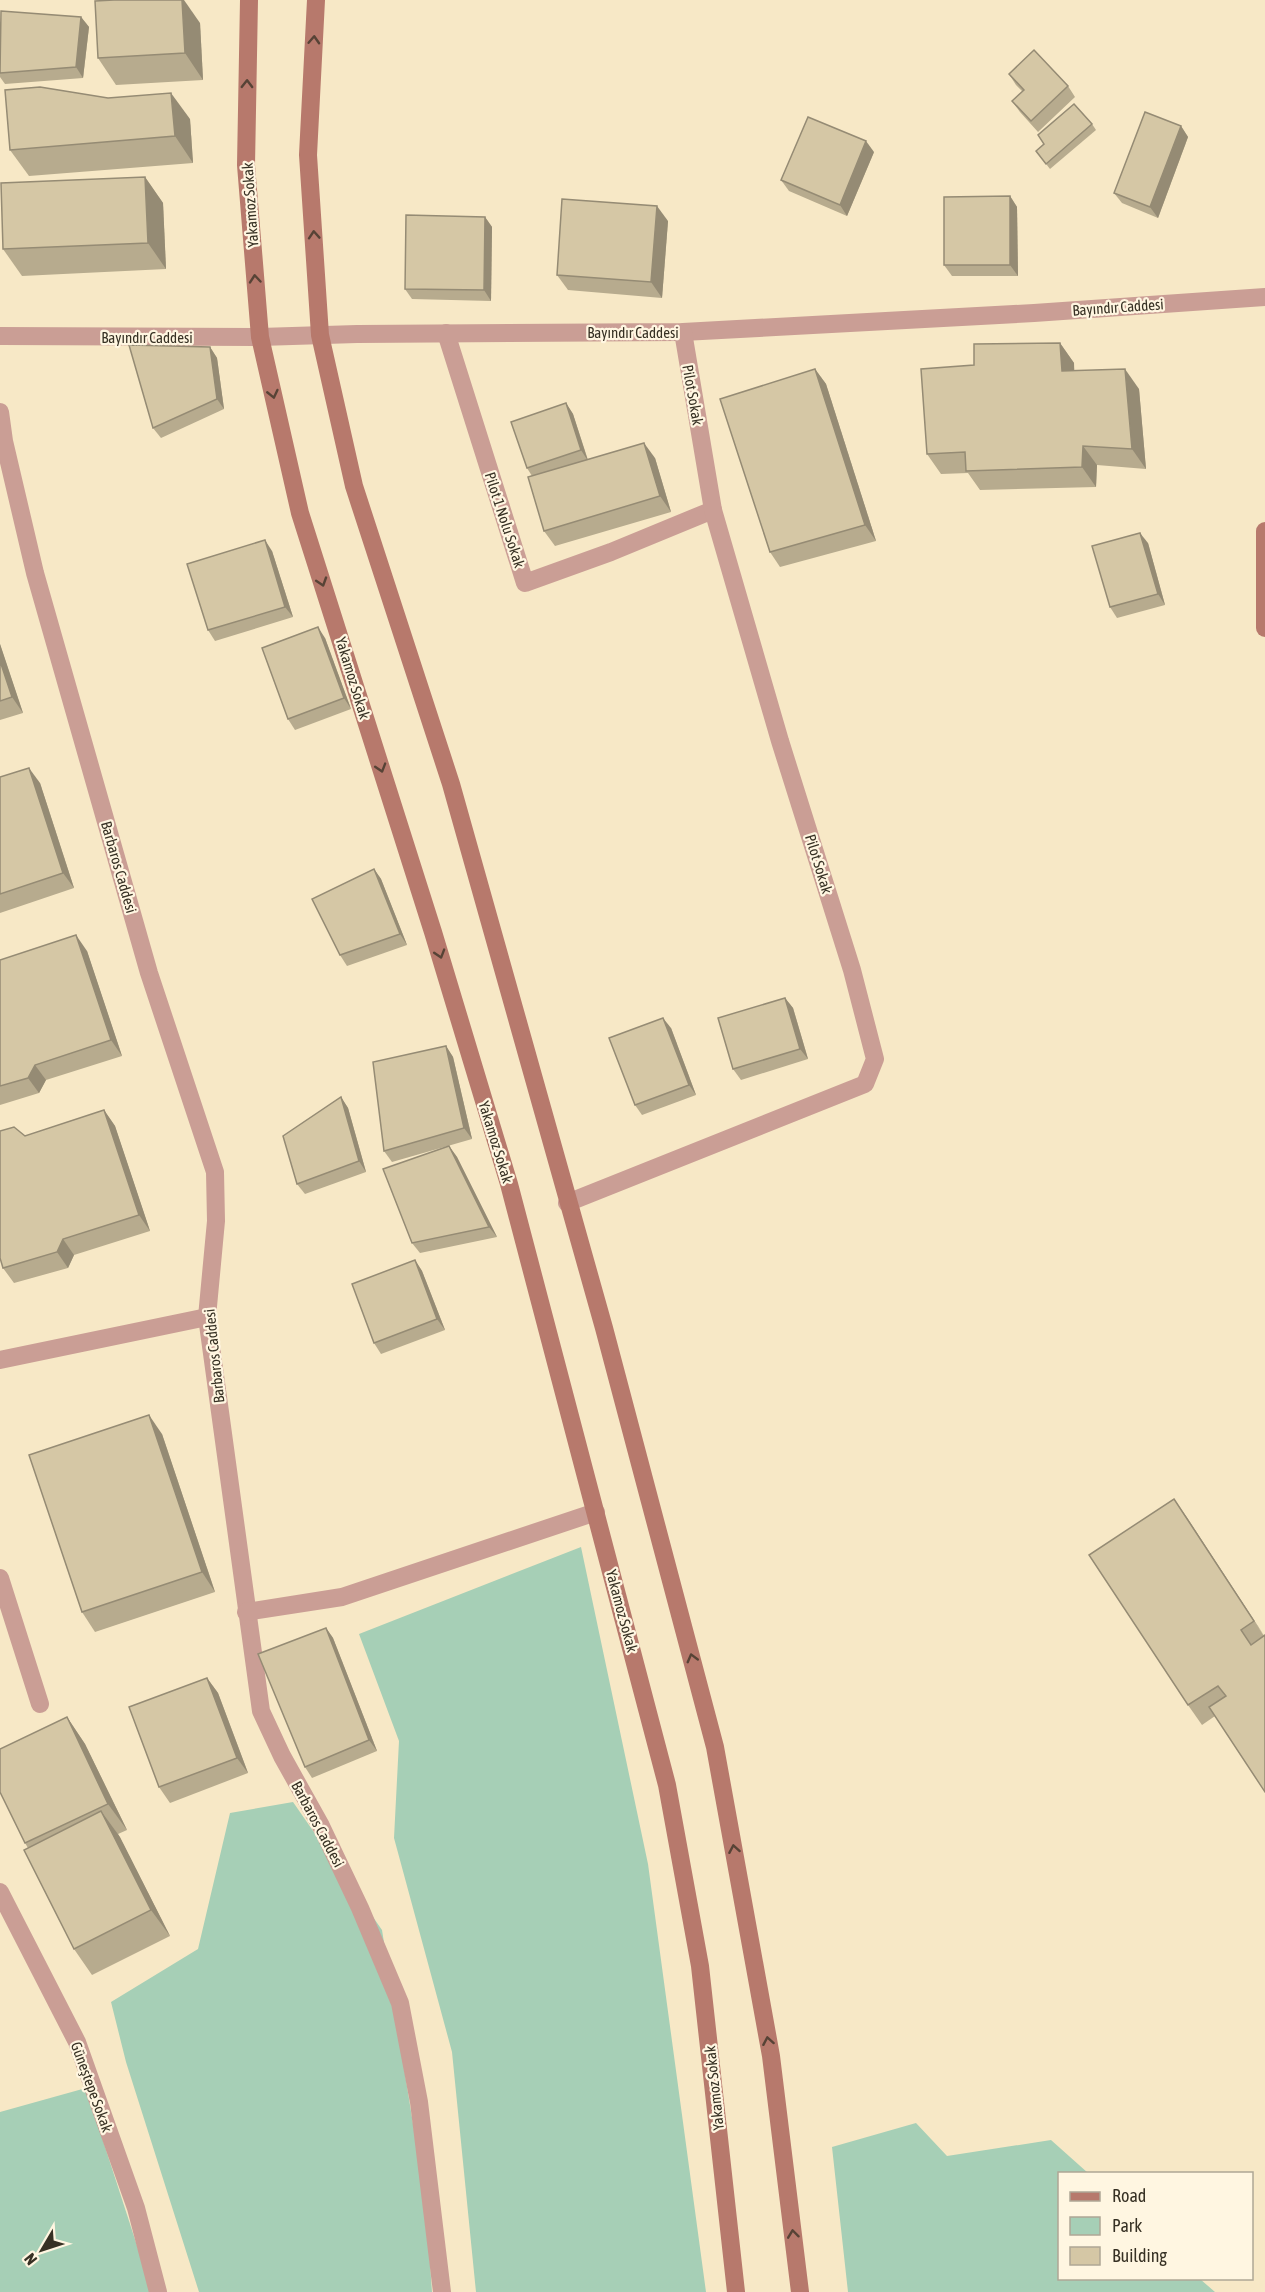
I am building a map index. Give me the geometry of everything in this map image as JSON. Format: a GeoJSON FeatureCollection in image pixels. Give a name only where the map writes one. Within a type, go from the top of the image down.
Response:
{"type":"FeatureCollection","features":[{"type":"Feature","properties":{"kind":"main road","name":"Yakamoz Sokak"},"geometry":{"type":"LineString","coordinates":[[249,0],[246,165],[260,337],[300,513],[433,932],[509,1184],[667,1785],[700,1966],[736,2292]]}},
{"type":"Feature","properties":{"kind":"main road"},"geometry":{"type":"LineString","coordinates":[[316,0],[308,154],[321,335],[354,486],[451,784],[604,1328],[715,1747],[771,2056],[800,2292]]}},
{"type":"Feature","properties":{"kind":"main road"},"geometry":{"type":"LineString","coordinates":[[1265,531],[1265,628]]}},
{"type":"Feature","properties":{"kind":"street","name":"Bayındır Caddesi"},"geometry":{"type":"LineString","coordinates":[[0,336],[260,337],[446,333],[683,332],[1034,314],[1265,297]]}},
{"type":"Feature","properties":{"kind":"street","name":"Pilot Sokak"},"geometry":{"type":"LineString","coordinates":[[567,1203],[864,1084],[875,1059],[852,970],[780,741],[713,510],[683,332]]}},
{"type":"Feature","properties":{"kind":"street","name":"Pilot 1 Nolu Sokak"},"geometry":{"type":"LineString","coordinates":[[446,333],[525,583],[611,552],[713,510]]}},
{"type":"Feature","properties":{"kind":"street","name":"Barbaros Caddesi"},"geometry":{"type":"LineString","coordinates":[[0,412],[4,441],[38,584],[149,973],[215,1172],[216,1221],[207,1317],[261,1711],[282,1756],[321,1826],[360,1908],[400,2003],[419,2102],[442,2292]]}},
{"type":"Feature","properties":{"kind":"street"},"geometry":{"type":"LineString","coordinates":[[0,1360],[207,1317]]}},
{"type":"Feature","properties":{"kind":"street"},"geometry":{"type":"LineString","coordinates":[[246,1612],[342,1597],[597,1512]]}},
{"type":"Feature","properties":{"kind":"street"},"geometry":{"type":"LineString","coordinates":[[0,1578],[40,1704]]}},
{"type":"Feature","properties":{"kind":"street","name":"Güneştepe Sokak"},"geometry":{"type":"LineString","coordinates":[[0,1892],[77,2042],[136,2208],[158,2292]]}},
{"type":"Feature","properties":{"kind":"green space"},"geometry":{"type":"Polygon","coordinates":[[[581,1547],[648,1864],[706,2292],[476,2292],[452,2052],[394,1838],[399,1741],[359,1634],[581,1547]]]}},
{"type":"Feature","properties":{"kind":"green space"},"geometry":{"type":"Polygon","coordinates":[[[293,1802],[382,1930],[426,2205],[432,2292],[199,2292],[126,2062],[111,2002],[198,1949],[230,1813],[293,1802]]]}},
{"type":"Feature","properties":{"kind":"green space"},"geometry":{"type":"Polygon","coordinates":[[[86,2088],[152,2292],[0,2292],[0,2112],[86,2088]]]}},
{"type":"Feature","properties":{"kind":"green space"},"geometry":{"type":"Polygon","coordinates":[[[916,2123],[947,2156],[1051,2140],[1087,2172],[1058,2172],[1058,2280],[1201,2280],[1215,2292],[848,2292],[832,2147],[916,2123]]]}},
{"type":"Feature","properties":{"kind":"building"},"geometry":{"type":"Polygon","coordinates":[[[182,0],[185,53],[98,58],[95,1],[182,0]]]}},
{"type":"Feature","properties":{"kind":"building"},"geometry":{"type":"Polygon","coordinates":[[[1,11],[81,17],[76,67],[0,73],[1,11]]]}},
{"type":"Feature","properties":{"kind":"building"},"geometry":{"type":"Polygon","coordinates":[[[1034,50],[1068,86],[1031,121],[1012,101],[1024,90],[1009,74],[1034,50]]]}},
{"type":"Feature","properties":{"kind":"building"},"geometry":{"type":"Polygon","coordinates":[[[40,87],[108,98],[171,93],[175,136],[10,150],[5,90],[40,87]]]}},
{"type":"Feature","properties":{"kind":"building"},"geometry":{"type":"Polygon","coordinates":[[[1074,104],[1092,124],[1046,164],[1036,151],[1044,144],[1038,135],[1074,104]]]}},
{"type":"Feature","properties":{"kind":"building"},"geometry":{"type":"Polygon","coordinates":[[[1145,112],[1181,126],[1150,207],[1114,193],[1145,112]]]}},
{"type":"Feature","properties":{"kind":"building"},"geometry":{"type":"Polygon","coordinates":[[[808,117],[866,141],[840,205],[781,180],[808,117]]]}},
{"type":"Feature","properties":{"kind":"building"},"geometry":{"type":"Polygon","coordinates":[[[145,177],[148,243],[3,249],[1,183],[145,177]]]}},
{"type":"Feature","properties":{"kind":"building"},"geometry":{"type":"Polygon","coordinates":[[[1010,196],[1010,265],[944,265],[944,197],[1010,196]]]}},
{"type":"Feature","properties":{"kind":"building"},"geometry":{"type":"Polygon","coordinates":[[[562,199],[657,206],[651,282],[557,275],[562,199]]]}},
{"type":"Feature","properties":{"kind":"building"},"geometry":{"type":"Polygon","coordinates":[[[406,215],[485,217],[484,290],[405,289],[406,215]]]}},
{"type":"Feature","properties":{"kind":"building"},"geometry":{"type":"Polygon","coordinates":[[[1060,343],[1062,371],[1125,369],[1132,449],[1083,446],[1082,467],[966,471],[965,452],[927,454],[921,369],[974,365],[974,344],[1060,343]]]}},
{"type":"Feature","properties":{"kind":"building"},"geometry":{"type":"Polygon","coordinates":[[[129,345],[210,347],[217,399],[153,428],[129,345]]]}},
{"type":"Feature","properties":{"kind":"building"},"geometry":{"type":"Polygon","coordinates":[[[815,369],[865,525],[770,552],[720,399],[815,369]]]}},
{"type":"Feature","properties":{"kind":"building"},"geometry":{"type":"Polygon","coordinates":[[[566,403],[581,450],[527,468],[511,422],[566,403]]]}},
{"type":"Feature","properties":{"kind":"building"},"geometry":{"type":"Polygon","coordinates":[[[644,443],[660,496],[544,531],[528,477],[644,443]]]}},
{"type":"Feature","properties":{"kind":"building"},"geometry":{"type":"Polygon","coordinates":[[[1140,533],[1158,594],[1110,607],[1092,546],[1140,533]]]}},
{"type":"Feature","properties":{"kind":"building"},"geometry":{"type":"Polygon","coordinates":[[[265,540],[285,607],[208,630],[187,564],[265,540]]]}},
{"type":"Feature","properties":{"kind":"building"},"geometry":{"type":"Polygon","coordinates":[[[318,627],[344,698],[288,719],[262,648],[318,627]]]}},
{"type":"Feature","properties":{"kind":"building"},"geometry":{"type":"Polygon","coordinates":[[[0,661],[12,697],[0,701],[0,661]]]}},
{"type":"Feature","properties":{"kind":"building"},"geometry":{"type":"Polygon","coordinates":[[[29,768],[63,873],[0,894],[0,777],[29,768]]]}},
{"type":"Feature","properties":{"kind":"building"},"geometry":{"type":"Polygon","coordinates":[[[374,869],[400,934],[340,955],[312,899],[374,869]]]}},
{"type":"Feature","properties":{"kind":"building"},"geometry":{"type":"Polygon","coordinates":[[[76,935],[111,1040],[35,1065],[28,1078],[0,1086],[0,960],[76,935]]]}},
{"type":"Feature","properties":{"kind":"building"},"geometry":{"type":"Polygon","coordinates":[[[785,998],[800,1049],[733,1069],[718,1018],[785,998]]]}},
{"type":"Feature","properties":{"kind":"building"},"geometry":{"type":"Polygon","coordinates":[[[663,1018],[689,1085],[635,1105],[609,1038],[663,1018]]]}},
{"type":"Feature","properties":{"kind":"building"},"geometry":{"type":"Polygon","coordinates":[[[446,1046],[464,1128],[384,1151],[373,1062],[446,1046]]]}},
{"type":"Feature","properties":{"kind":"building"},"geometry":{"type":"Polygon","coordinates":[[[341,1097],[359,1161],[297,1184],[283,1136],[341,1097]]]}},
{"type":"Feature","properties":{"kind":"building"},"geometry":{"type":"Polygon","coordinates":[[[104,1110],[139,1215],[63,1239],[57,1252],[3,1268],[0,1258],[0,1131],[14,1127],[25,1136],[104,1110]]]}},
{"type":"Feature","properties":{"kind":"building"},"geometry":{"type":"Polygon","coordinates":[[[449,1146],[489,1227],[412,1243],[383,1169],[449,1146]]]}},
{"type":"Feature","properties":{"kind":"building"},"geometry":{"type":"Polygon","coordinates":[[[415,1260],[437,1319],[374,1343],[352,1284],[415,1260]]]}},
{"type":"Feature","properties":{"kind":"building"},"geometry":{"type":"Polygon","coordinates":[[[149,1415],[202,1572],[82,1612],[29,1455],[149,1415]]]}},
{"type":"Feature","properties":{"kind":"building"},"geometry":{"type":"Polygon","coordinates":[[[1174,1499],[1254,1621],[1241,1630],[1251,1645],[1265,1635],[1265,1792],[1209,1707],[1226,1696],[1218,1686],[1188,1705],[1089,1555],[1174,1499]]]}},
{"type":"Feature","properties":{"kind":"building"},"geometry":{"type":"Polygon","coordinates":[[[326,1628],[369,1740],[305,1767],[258,1654],[326,1628]]]}},
{"type":"Feature","properties":{"kind":"building"},"geometry":{"type":"Polygon","coordinates":[[[207,1678],[237,1758],[159,1787],[129,1707],[207,1678]]]}},
{"type":"Feature","properties":{"kind":"building"},"geometry":{"type":"Polygon","coordinates":[[[67,1717],[108,1804],[25,1843],[0,1792],[0,1749],[67,1717]]]}},
{"type":"Feature","properties":{"kind":"building"},"geometry":{"type":"Polygon","coordinates":[[[101,1811],[151,1910],[74,1949],[24,1850],[101,1811]]]}}]}
